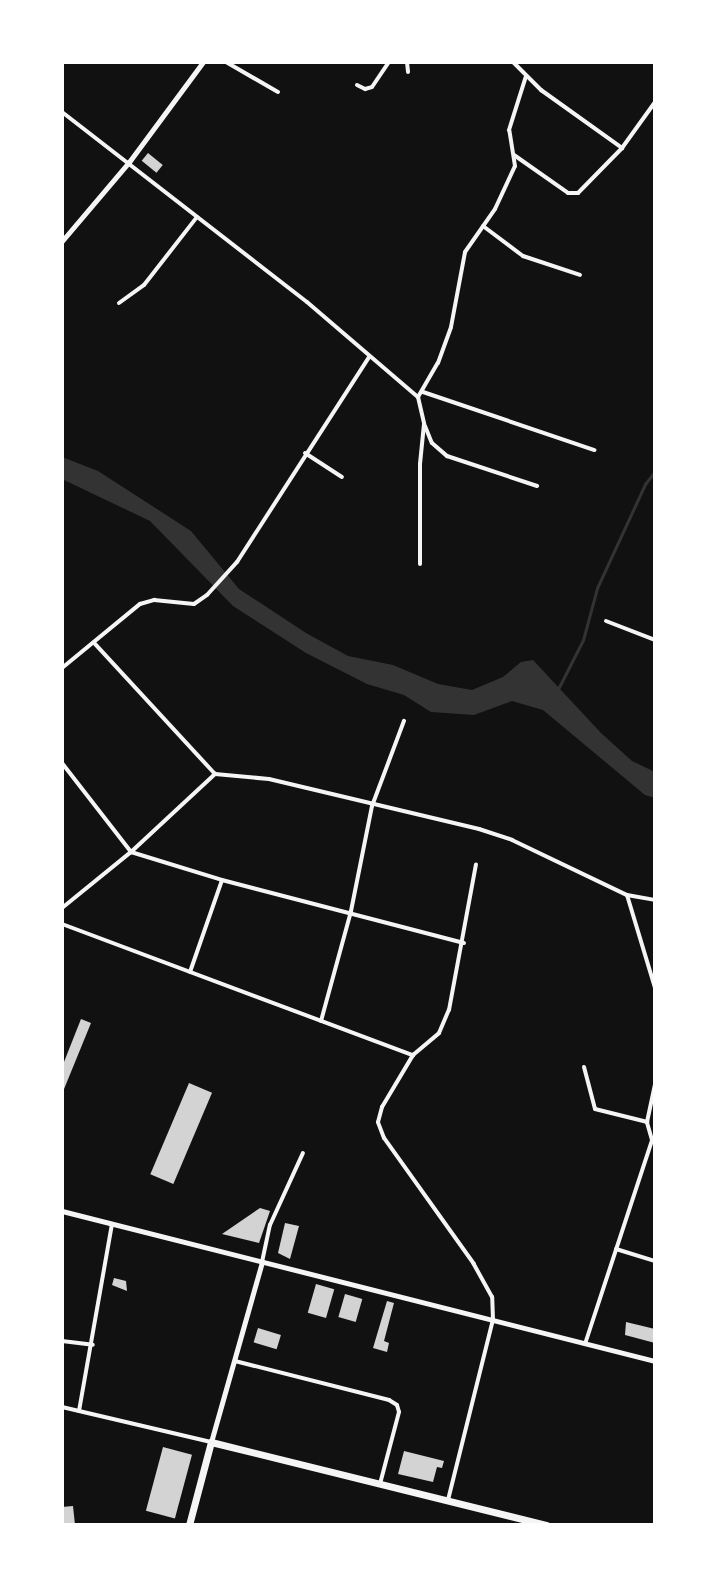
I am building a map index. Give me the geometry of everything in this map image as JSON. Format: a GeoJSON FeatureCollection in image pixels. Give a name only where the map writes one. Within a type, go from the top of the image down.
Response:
{"type":"FeatureCollection","features":[{"type":"Feature","properties":{"kind":"main road"},"geometry":{"type":"LineString","coordinates":[[189,1525],[211,1442],[547,1525]]}},
{"type":"Feature","properties":{"kind":"street"},"geometry":{"type":"LineString","coordinates":[[62,241],[129,162],[203,62]]}},
{"type":"Feature","properties":{"kind":"street"},"geometry":{"type":"LineString","coordinates":[[226,62],[278,92]]}},
{"type":"Feature","properties":{"kind":"street"},"geometry":{"type":"LineString","coordinates":[[357,85],[365,89],[372,87],[389,62]]}},
{"type":"Feature","properties":{"kind":"street"},"geometry":{"type":"LineString","coordinates":[[407,62],[408,72]]}},
{"type":"Feature","properties":{"kind":"street"},"geometry":{"type":"LineString","coordinates":[[513,62],[526,76],[622,148]]}},
{"type":"Feature","properties":{"kind":"street"},"geometry":{"type":"LineString","coordinates":[[418,397],[451,327],[465,252],[483,226],[515,166],[509,130],[526,76]]}},
{"type":"Feature","properties":{"kind":"street"},"geometry":{"type":"LineString","coordinates":[[512,153],[568,193],[578,193],[622,148],[655,102]]}},
{"type":"Feature","properties":{"kind":"street"},"geometry":{"type":"LineString","coordinates":[[62,112],[307,302],[418,397],[432,443],[447,456],[537,486]]}},
{"type":"Feature","properties":{"kind":"street"},"geometry":{"type":"LineString","coordinates":[[119,303],[144,285],[198,216]]}},
{"type":"Feature","properties":{"kind":"street"},"geometry":{"type":"LineString","coordinates":[[483,226],[523,256],[580,275]]}},
{"type":"Feature","properties":{"kind":"street"},"geometry":{"type":"LineString","coordinates":[[62,668],[140,604],[154,600],[194,604],[207,595],[237,562],[369,357]]}},
{"type":"Feature","properties":{"kind":"street"},"geometry":{"type":"LineString","coordinates":[[423,392],[594,450]]}},
{"type":"Feature","properties":{"kind":"street"},"geometry":{"type":"LineString","coordinates":[[420,564],[420,464],[424,424]]}},
{"type":"Feature","properties":{"kind":"street"},"geometry":{"type":"LineString","coordinates":[[305,453],[342,477]]}},
{"type":"Feature","properties":{"kind":"street"},"geometry":{"type":"LineString","coordinates":[[606,621],[655,640]]}},
{"type":"Feature","properties":{"kind":"street"},"geometry":{"type":"LineString","coordinates":[[93,642],[215,774],[269,779],[512,840],[627,895],[655,900]]}},
{"type":"Feature","properties":{"kind":"street"},"geometry":{"type":"LineString","coordinates":[[321,1021],[351,911],[372,806],[404,721]]}},
{"type":"Feature","properties":{"kind":"street"},"geometry":{"type":"LineString","coordinates":[[62,763],[131,852],[222,880],[351,911],[464,943]]}},
{"type":"Feature","properties":{"kind":"street"},"geometry":{"type":"LineString","coordinates":[[62,908],[131,852],[215,774]]}},
{"type":"Feature","properties":{"kind":"street"},"geometry":{"type":"LineString","coordinates":[[448,1500],[493,1320],[489,1286],[384,1138],[378,1122],[382,1107],[413,1055],[439,1033],[449,1010],[464,943],[476,864]]}},
{"type":"Feature","properties":{"kind":"street"},"geometry":{"type":"LineString","coordinates":[[190,972],[222,880]]}},
{"type":"Feature","properties":{"kind":"street"},"geometry":{"type":"LineString","coordinates":[[627,895],[655,988]]}},
{"type":"Feature","properties":{"kind":"street"},"geometry":{"type":"LineString","coordinates":[[62,924],[413,1055]]}},
{"type":"Feature","properties":{"kind":"street"},"geometry":{"type":"LineString","coordinates":[[584,1067],[595,1109],[647,1122]]}},
{"type":"Feature","properties":{"kind":"street"},"geometry":{"type":"LineString","coordinates":[[585,1344],[652,1140],[647,1122],[655,1083]]}},
{"type":"Feature","properties":{"kind":"street"},"geometry":{"type":"LineString","coordinates":[[62,1407],[211,1442],[280,1198],[303,1153]]}},
{"type":"Feature","properties":{"kind":"street"},"geometry":{"type":"LineString","coordinates":[[62,1211],[655,1361]]}},
{"type":"Feature","properties":{"kind":"street"},"geometry":{"type":"LineString","coordinates":[[79,1411],[112,1224]]}},
{"type":"Feature","properties":{"kind":"street"},"geometry":{"type":"LineString","coordinates":[[616,1249],[655,1261]]}},
{"type":"Feature","properties":{"kind":"street"},"geometry":{"type":"LineString","coordinates":[[62,1341],[93,1345]]}},
{"type":"Feature","properties":{"kind":"street"},"geometry":{"type":"LineString","coordinates":[[235,1361],[389,1400],[397,1405],[399,1412],[380,1484]]}},
{"type":"Feature","properties":{"kind":"shaded area"},"geometry":{"type":"Polygon","coordinates":[[[62,457],[98,471],[191,531],[239,589],[348,656],[393,665],[438,684],[472,690],[503,677],[521,662],[533,660],[601,733],[632,761],[655,772],[655,798],[645,795],[543,710],[512,701],[474,715],[431,712],[404,695],[367,684],[306,653],[233,606],[150,521],[62,479],[62,457]]]}},
{"type":"Feature","properties":{"kind":"building"},"geometry":{"type":"Polygon","coordinates":[[[148,153],[163,165],[156,173],[142,161],[148,153]]]}},
{"type":"Feature","properties":{"kind":"building"},"geometry":{"type":"Polygon","coordinates":[[[81,1019],[91,1023],[62,1094],[62,1067],[81,1019]]]}},
{"type":"Feature","properties":{"kind":"building"},"geometry":{"type":"Polygon","coordinates":[[[189,1083],[212,1093],[173,1184],[150,1174],[189,1083]]]}},
{"type":"Feature","properties":{"kind":"building"},"geometry":{"type":"Polygon","coordinates":[[[260,1208],[270,1211],[259,1243],[222,1234],[260,1208]]]}},
{"type":"Feature","properties":{"kind":"building"},"geometry":{"type":"Polygon","coordinates":[[[285,1223],[299,1226],[290,1259],[278,1253],[285,1223]]]}},
{"type":"Feature","properties":{"kind":"building"},"geometry":{"type":"Polygon","coordinates":[[[114,1278],[126,1281],[127,1291],[112,1285],[114,1278]]]}},
{"type":"Feature","properties":{"kind":"building"},"geometry":{"type":"Polygon","coordinates":[[[316,1284],[334,1289],[326,1318],[308,1313],[316,1284]]]}},
{"type":"Feature","properties":{"kind":"building"},"geometry":{"type":"Polygon","coordinates":[[[345,1294],[362,1299],[356,1322],[338,1317],[345,1294]]]}},
{"type":"Feature","properties":{"kind":"building"},"geometry":{"type":"Polygon","coordinates":[[[387,1301],[394,1303],[384,1341],[389,1343],[387,1352],[373,1348],[387,1301]]]}},
{"type":"Feature","properties":{"kind":"building"},"geometry":{"type":"Polygon","coordinates":[[[626,1322],[655,1329],[655,1343],[625,1335],[626,1322]]]}},
{"type":"Feature","properties":{"kind":"building"},"geometry":{"type":"Polygon","coordinates":[[[258,1328],[281,1335],[277,1349],[254,1342],[258,1328]]]}},
{"type":"Feature","properties":{"kind":"building"},"geometry":{"type":"Polygon","coordinates":[[[163,1447],[192,1455],[175,1519],[146,1511],[163,1447]]]}},
{"type":"Feature","properties":{"kind":"building"},"geometry":{"type":"Polygon","coordinates":[[[404,1451],[444,1461],[442,1468],[437,1467],[433,1482],[398,1474],[404,1451]]]}},
{"type":"Feature","properties":{"kind":"building"},"geometry":{"type":"Polygon","coordinates":[[[73,1506],[75,1525],[62,1525],[62,1507],[73,1506]]]}},
{"type":"Feature","properties":{"kind":"waterway"},"geometry":{"type":"LineString","coordinates":[[558,689],[583,640],[597,588],[645,484],[655,471]]}}]}
